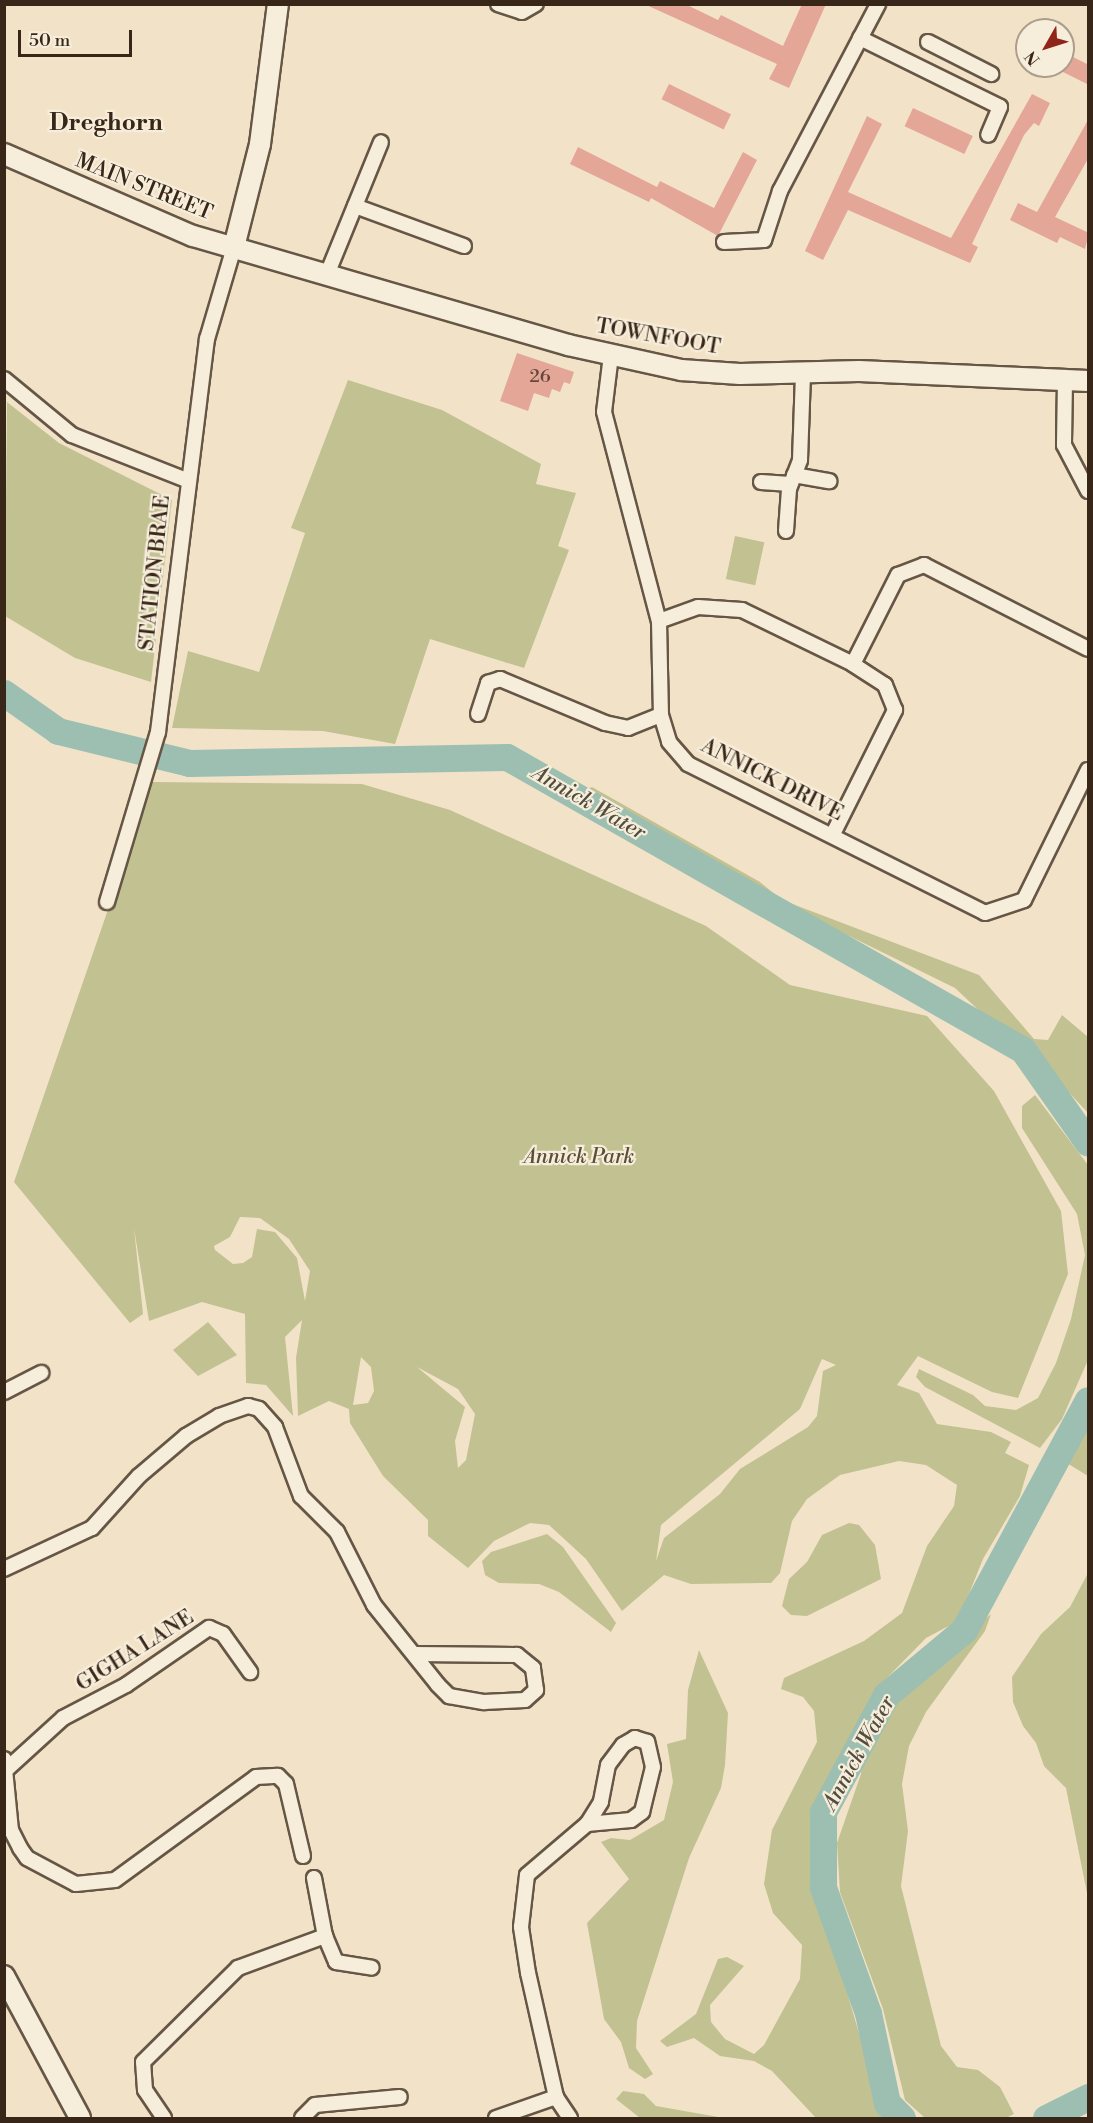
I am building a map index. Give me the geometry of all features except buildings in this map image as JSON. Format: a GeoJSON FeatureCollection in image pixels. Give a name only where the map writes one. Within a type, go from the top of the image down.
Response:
{"type":"FeatureCollection","features":[{"type":"Feature","properties":{"kind":"main road"},"geometry":{"type":"LineString","coordinates":[[234,247],[260,144],[278,4]]}},
{"type":"Feature","properties":{"kind":"main road","name":"MAIN STREET"},"geometry":{"type":"LineString","coordinates":[[4,154],[193,236],[234,247]]}},
{"type":"Feature","properties":{"kind":"main road","name":"TOWNFOOT"},"geometry":{"type":"LineString","coordinates":[[234,247],[328,272],[611,355],[681,370],[1089,381]]}},
{"type":"Feature","properties":{"kind":"main road"},"geometry":{"type":"LineString","coordinates":[[4,1976],[80,2118]]}},
{"type":"Feature","properties":{"kind":"street"},"geometry":{"type":"LineString","coordinates":[[498,4],[522,12],[536,4]]}},
{"type":"Feature","properties":{"kind":"street"},"geometry":{"type":"LineString","coordinates":[[724,242],[764,240],[780,191],[878,4]]}},
{"type":"Feature","properties":{"kind":"street"},"geometry":{"type":"LineString","coordinates":[[860,38],[1000,107],[988,135]]}},
{"type":"Feature","properties":{"kind":"street"},"geometry":{"type":"LineString","coordinates":[[928,42],[991,74]]}},
{"type":"Feature","properties":{"kind":"street"},"geometry":{"type":"LineString","coordinates":[[948,81],[958,57]]}},
{"type":"Feature","properties":{"kind":"street"},"geometry":{"type":"LineString","coordinates":[[328,272],[381,142]]}},
{"type":"Feature","properties":{"kind":"street"},"geometry":{"type":"LineString","coordinates":[[355,206],[464,246]]}},
{"type":"Feature","properties":{"kind":"street","name":"STATION BRAE"},"geometry":{"type":"LineString","coordinates":[[107,902],[158,732],[186,480],[207,339],[234,247]]}},
{"type":"Feature","properties":{"kind":"street","name":"ANNICK DRIVE"},"geometry":{"type":"LineString","coordinates":[[611,355],[604,412],[659,621],[661,715],[669,742],[688,764],[833,834],[985,913],[1024,900],[1089,770]]}},
{"type":"Feature","properties":{"kind":"street"},"geometry":{"type":"LineString","coordinates":[[786,531],[792,480],[800,460],[803,372]]}},
{"type":"Feature","properties":{"kind":"street"},"geometry":{"type":"LineString","coordinates":[[4,379],[72,435],[186,480]]}},
{"type":"Feature","properties":{"kind":"street"},"geometry":{"type":"LineString","coordinates":[[1065,380],[1064,445],[1089,490]]}},
{"type":"Feature","properties":{"kind":"street"},"geometry":{"type":"LineString","coordinates":[[761,482],[829,481]]}},
{"type":"Feature","properties":{"kind":"street"},"geometry":{"type":"LineString","coordinates":[[853,664],[898,575],[924,565],[1089,648]]}},
{"type":"Feature","properties":{"kind":"street"},"geometry":{"type":"LineString","coordinates":[[659,621],[698,607],[742,610],[853,664],[885,685],[895,710],[833,834]]}},
{"type":"Feature","properties":{"kind":"street"},"geometry":{"type":"LineString","coordinates":[[478,714],[488,683],[500,679],[605,723],[628,728],[661,715]]}},
{"type":"Feature","properties":{"kind":"street"},"geometry":{"type":"LineString","coordinates":[[4,1392],[41,1373]]}},
{"type":"Feature","properties":{"kind":"street"},"geometry":{"type":"LineString","coordinates":[[4,1569],[92,1528],[139,1476],[186,1436],[219,1416],[248,1406],[259,1408],[275,1427],[301,1496],[342,1538],[368,1596],[414,1654],[457,1701],[525,1700],[536,1690],[533,1668],[517,1655],[414,1654]]}},
{"type":"Feature","properties":{"kind":"street","name":"GIGHA LANE"},"geometry":{"type":"LineString","coordinates":[[6,1764],[63,1718],[126,1685],[209,1628],[224,1634],[250,1672]]}},
{"type":"Feature","properties":{"kind":"street"},"geometry":{"type":"LineString","coordinates":[[570,2118],[556,2097],[524,1950],[521,1927],[527,1875],[587,1824],[601,1802],[608,1764],[623,1745],[635,1738],[647,1742],[653,1767],[642,1812],[632,1820],[587,1824]]}},
{"type":"Feature","properties":{"kind":"street"},"geometry":{"type":"LineString","coordinates":[[6,1764],[6,1803],[20,1848],[56,1876],[89,1885],[115,1880],[255,1777],[278,1776],[290,1792],[303,1856]]}},
{"type":"Feature","properties":{"kind":"street"},"geometry":{"type":"LineString","coordinates":[[314,1878],[326,1936],[336,1962],[372,1968]]}},
{"type":"Feature","properties":{"kind":"street"},"geometry":{"type":"LineString","coordinates":[[164,2118],[145,2090],[143,2062],[238,1968],[326,1936]]}},
{"type":"Feature","properties":{"kind":"street"},"geometry":{"type":"LineString","coordinates":[[302,2118],[315,2105],[400,2097]]}},
{"type":"Feature","properties":{"kind":"street"},"geometry":{"type":"LineString","coordinates":[[496,2118],[556,2097]]}},
{"type":"Feature","properties":{"kind":"green space"},"geometry":{"type":"Polygon","coordinates":[[[348,380],[442,410],[541,464],[536,484],[576,493],[558,546],[569,550],[524,668],[430,639],[395,744],[323,731],[172,728],[188,651],[259,672],[305,533],[291,528],[348,380]]]}},
{"type":"Feature","properties":{"kind":"green space"},"geometry":{"type":"Polygon","coordinates":[[[7,402],[59,443],[172,500],[151,682],[75,658],[5,616],[7,402]]]}},
{"type":"Feature","properties":{"kind":"green space"},"geometry":{"type":"Polygon","coordinates":[[[735,536],[764,542],[755,585],[726,579],[735,536]]]}},
{"type":"Feature","properties":{"kind":"green space","name":"Annick Park"},"geometry":{"type":"Polygon","coordinates":[[[152,782],[362,784],[450,810],[706,926],[790,985],[927,1016],[994,1091],[1061,1211],[1068,1274],[1018,1398],[992,1392],[918,1356],[897,1385],[919,1393],[937,1424],[991,1432],[1011,1442],[1005,1453],[1029,1465],[1020,1496],[983,1559],[958,1621],[926,1638],[879,1686],[819,1797],[810,1845],[818,1894],[884,2118],[816,2118],[772,2071],[754,2061],[720,2056],[694,2038],[667,2047],[660,2041],[696,2014],[718,1959],[727,1957],[744,1966],[710,2005],[711,2022],[725,2039],[754,2054],[764,2045],[800,1979],[802,1945],[773,1913],[764,1884],[772,1830],[817,1742],[814,1711],[803,1697],[781,1689],[784,1678],[864,1641],[902,1613],[927,1546],[954,1506],[957,1485],[926,1465],[899,1461],[840,1475],[807,1499],[792,1521],[780,1573],[771,1583],[691,1584],[664,1575],[622,1611],[586,1559],[549,1525],[530,1523],[494,1541],[468,1568],[428,1536],[428,1520],[383,1476],[350,1423],[349,1409],[329,1401],[298,1416],[296,1358],[302,1320],[285,1337],[293,1416],[266,1385],[246,1383],[245,1314],[202,1302],[149,1321],[134,1228],[143,1314],[130,1323],[14,1182],[152,782]],[[240,1217],[230,1237],[214,1246],[215,1250],[233,1264],[243,1263],[252,1257],[257,1229],[275,1232],[297,1258],[305,1301],[310,1271],[289,1239],[260,1218],[240,1217]],[[361,1357],[353,1405],[368,1403],[374,1391],[371,1367],[361,1357]],[[822,1359],[800,1409],[661,1525],[656,1561],[664,1538],[720,1494],[740,1469],[808,1427],[817,1416],[823,1371],[836,1365],[822,1359]],[[417,1367],[465,1407],[455,1441],[458,1468],[466,1460],[475,1414],[458,1389],[417,1367]]]}},
{"type":"Feature","properties":{"kind":"green space"},"geometry":{"type":"Polygon","coordinates":[[[592,787],[760,882],[782,900],[979,975],[1034,1039],[1048,1040],[1062,1015],[1088,1037],[1088,1113],[1040,1061],[1035,1066],[1038,1059],[1019,1048],[955,988],[829,926],[759,900],[636,830],[607,819],[597,808],[566,799],[592,787]]]}},
{"type":"Feature","properties":{"kind":"green space"},"geometry":{"type":"Polygon","coordinates":[[[1035,1095],[1088,1165],[1088,1360],[1062,1419],[1040,1448],[925,1387],[916,1377],[919,1369],[973,1395],[985,1406],[1016,1410],[1038,1398],[1056,1363],[1071,1319],[1085,1255],[1077,1214],[1022,1128],[1022,1106],[1035,1095]]]}},
{"type":"Feature","properties":{"kind":"green space"},"geometry":{"type":"Polygon","coordinates":[[[208,1322],[237,1355],[198,1376],[173,1350],[208,1322]]]}},
{"type":"Feature","properties":{"kind":"green space"},"geometry":{"type":"Polygon","coordinates":[[[1088,1416],[1088,1476],[1062,1460],[1088,1416]]]}},
{"type":"Feature","properties":{"kind":"green space"},"geometry":{"type":"Polygon","coordinates":[[[849,1523],[859,1525],[875,1545],[881,1579],[807,1616],[791,1615],[782,1606],[789,1579],[807,1562],[822,1535],[849,1523]]]}},
{"type":"Feature","properties":{"kind":"green space"},"geometry":{"type":"Polygon","coordinates":[[[547,1534],[563,1547],[616,1623],[611,1632],[559,1592],[539,1584],[499,1583],[485,1575],[482,1561],[491,1552],[547,1534]]]}},
{"type":"Feature","properties":{"kind":"green space"},"geometry":{"type":"Polygon","coordinates":[[[1088,1573],[1088,1898],[1066,1788],[1044,1766],[1036,1743],[1023,1726],[1013,1702],[1012,1677],[1041,1634],[1070,1607],[1088,1573]]]}},
{"type":"Feature","properties":{"kind":"green space"},"geometry":{"type":"Polygon","coordinates":[[[991,1614],[985,1631],[926,1712],[909,1746],[902,1784],[908,1831],[901,1886],[941,2046],[957,2067],[978,2070],[1000,2087],[1014,2114],[1006,2118],[925,2118],[905,2100],[883,2009],[840,1892],[837,1843],[861,1774],[862,1752],[907,1689],[991,1614]]]}},
{"type":"Feature","properties":{"kind":"green space"},"geometry":{"type":"Polygon","coordinates":[[[699,1650],[728,1713],[725,1765],[721,1788],[689,1858],[637,2021],[636,2048],[653,2074],[645,2079],[629,2068],[621,2042],[604,2019],[587,1923],[629,1879],[601,1842],[611,1838],[630,1840],[664,1820],[673,1782],[667,1744],[686,1739],[688,1690],[699,1650]]]}},
{"type":"Feature","properties":{"kind":"green space"},"geometry":{"type":"Polygon","coordinates":[[[623,2091],[644,2094],[656,2106],[724,2118],[640,2118],[616,2099],[623,2091]]]}},
{"type":"Feature","properties":{"kind":"waterway","name":"Annick Water"},"geometry":{"type":"LineString","coordinates":[[4,693],[58,731],[189,763],[507,757],[1023,1050],[1088,1143]]}},
{"type":"Feature","properties":{"kind":"waterway","name":"Annick Water"},"geometry":{"type":"LineString","coordinates":[[902,2118],[887,2103],[868,2013],[823,1887],[823,1812],[886,1695],[964,1630],[1088,1400]]}},
{"type":"Feature","properties":{"kind":"waterway","name":"Annick Water"},"geometry":{"type":"LineString","coordinates":[[1046,2118],[1088,2097]]}},
{"type":"Feature","properties":{"kind":"district","name":"Dreghorn"},"geometry":{"type":"Point","coordinates":[106,124]}}]}
